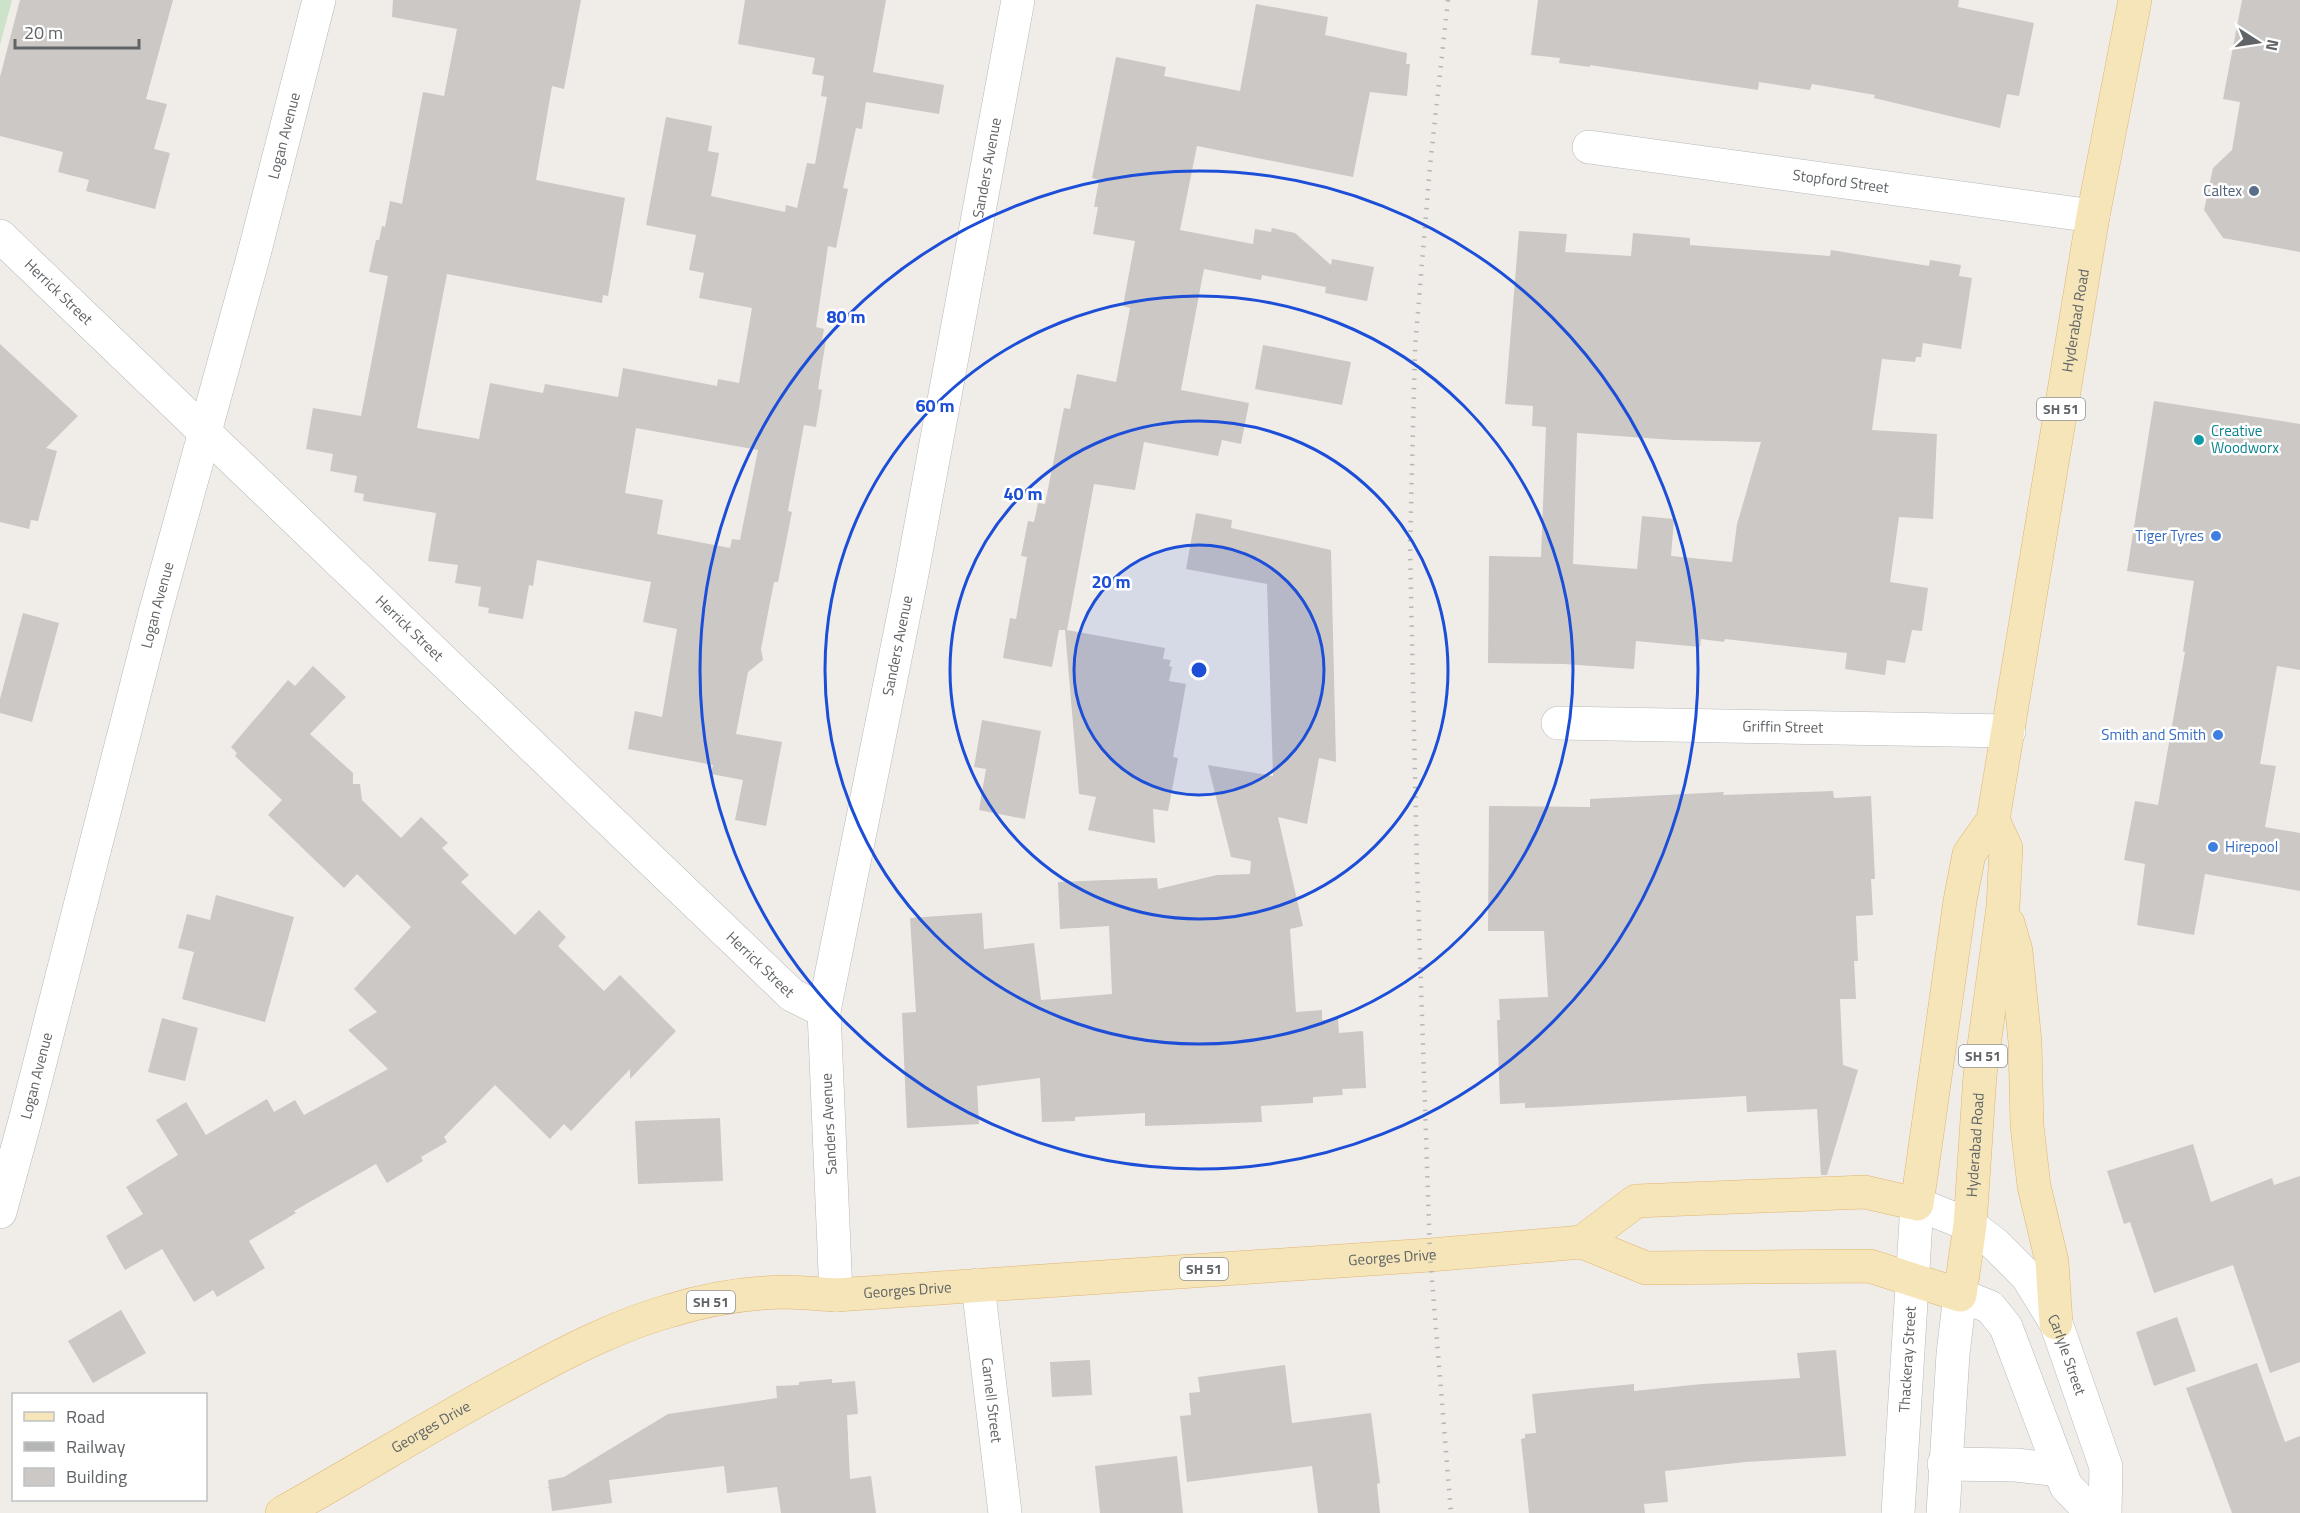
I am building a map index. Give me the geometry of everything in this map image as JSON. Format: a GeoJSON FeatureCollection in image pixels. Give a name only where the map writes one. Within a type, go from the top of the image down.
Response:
{"type":"FeatureCollection","features":[{"type":"Feature","properties":{"kind":"main road","name":"Hyderabad Road"},"geometry":{"type":"LineString","coordinates":[[1917,1204],[1960,901],[1969,854],[1993,820],[2093,216],[2135,0]]}},
{"type":"Feature","properties":{"kind":"main road","name":"Hyderabad Road"},"geometry":{"type":"LineString","coordinates":[[1960,1295],[1970,1225],[1980,1075],[2002,907],[2007,848],[1993,820]]}},
{"type":"Feature","properties":{"kind":"main road"},"geometry":{"type":"LineString","coordinates":[[2002,907],[2016,951],[2025,1042],[2027,1126],[2034,1186],[2052,1262],[2056,1323]]}},
{"type":"Feature","properties":{"kind":"main road"},"geometry":{"type":"LineString","coordinates":[[1582,1242],[1636,1201],[1865,1192],[1917,1204]]}},
{"type":"Feature","properties":{"kind":"main road","name":"Georges Drive"},"geometry":{"type":"LineString","coordinates":[[282,1513],[376,1461],[464,1406],[552,1360],[610,1333],[669,1311],[724,1299],[780,1292],[836,1295],[1430,1256],[1582,1242],[1646,1268],[1870,1266],[1912,1281]]}},
{"type":"Feature","properties":{"kind":"main road","name":"SH 51"},"geometry":{"type":"LineString","coordinates":[[1912,1281],[1960,1295]]}},
{"type":"Feature","properties":{"kind":"street","name":"Logan Avenue"},"geometry":{"type":"LineString","coordinates":[[0,1212],[319,0]]}},
{"type":"Feature","properties":{"kind":"street","name":"Sanders Avenue"},"geometry":{"type":"LineString","coordinates":[[836,1295],[824,1011],[911,579],[1018,0]]}},
{"type":"Feature","properties":{"kind":"street","name":"Stopford Street"},"geometry":{"type":"LineString","coordinates":[[1589,147],[2093,216]]}},
{"type":"Feature","properties":{"kind":"street","name":"Herrick Street"},"geometry":{"type":"LineString","coordinates":[[0,236],[792,995],[824,1011]]}},
{"type":"Feature","properties":{"kind":"street","name":"Griffin Street"},"geometry":{"type":"LineString","coordinates":[[1558,723],[2009,731]]}},
{"type":"Feature","properties":{"kind":"street"},"geometry":{"type":"LineString","coordinates":[[1917,1204],[1970,1225]]}},
{"type":"Feature","properties":{"kind":"street","name":"Thackeray Street"},"geometry":{"type":"LineString","coordinates":[[1898,1513],[1917,1204]]}},
{"type":"Feature","properties":{"kind":"street","name":"Carlyle Street"},"geometry":{"type":"LineString","coordinates":[[1970,1225],[1995,1244],[2027,1276],[2056,1323],[2106,1467],[2105,1513]]}},
{"type":"Feature","properties":{"kind":"street","name":"Carnell Street"},"geometry":{"type":"LineString","coordinates":[[978,1286],[1005,1513]]}},
{"type":"Feature","properties":{"kind":"street"},"geometry":{"type":"LineString","coordinates":[[1943,1513],[1944,1464],[1960,1295],[1990,1307],[2006,1327],[2066,1486],[2092,1513]]}},
{"type":"Feature","properties":{"kind":"street"},"geometry":{"type":"LineString","coordinates":[[1944,1464],[2060,1470]]}},
{"type":"Feature","properties":{"kind":"green space"},"geometry":{"type":"Polygon","coordinates":[[[0,0],[12,0],[0,45],[0,0]]]}},
{"type":"Feature","properties":{"kind":"building"},"geometry":{"type":"Polygon","coordinates":[[[20,0],[173,0],[146,99],[167,104],[154,149],[170,153],[155,209],[86,191],[89,180],[58,172],[63,152],[0,136],[0,77],[20,0]]]}},
{"type":"Feature","properties":{"kind":"building"},"geometry":{"type":"Polygon","coordinates":[[[393,0],[581,0],[564,89],[552,86],[536,180],[625,198],[608,296],[603,295],[602,303],[447,274],[417,428],[479,439],[490,383],[543,393],[545,384],[618,397],[623,368],[717,386],[718,379],[739,383],[752,308],[699,298],[704,273],[689,270],[696,235],[646,225],[666,117],[712,126],[708,151],[719,153],[711,196],[785,212],[786,205],[797,208],[807,163],[815,164],[827,97],[821,96],[824,76],[812,74],[815,58],[738,44],[745,0],[886,0],[873,72],[944,85],[939,114],[866,102],[862,129],[856,128],[843,188],[848,189],[836,248],[828,246],[816,327],[824,329],[822,340],[826,340],[818,389],[822,390],[816,427],[804,425],[788,511],[792,512],[778,582],[774,582],[761,649],[763,660],[748,672],[736,734],[782,742],[766,826],[735,820],[743,780],[711,774],[713,765],[628,749],[635,711],[662,717],[677,629],[643,622],[651,582],[537,560],[533,586],[529,585],[523,619],[488,613],[489,608],[478,606],[481,587],[455,583],[458,565],[428,561],[436,513],[363,501],[364,494],[354,492],[357,476],[330,471],[333,454],[306,449],[313,408],[361,416],[388,276],[369,272],[376,240],[379,240],[382,226],[385,227],[390,201],[402,204],[423,92],[444,96],[457,29],[392,17],[393,0]],[[636,428],[625,493],[663,500],[657,534],[730,548],[732,539],[740,540],[758,450],[636,428]]]}},
{"type":"Feature","properties":{"kind":"building"},"geometry":{"type":"Polygon","coordinates":[[[1538,0],[1959,0],[1958,7],[2034,23],[2019,96],[2007,94],[2000,128],[1874,98],[1875,95],[1812,84],[1810,90],[1759,82],[1758,90],[1590,65],[1590,67],[1559,63],[1560,58],[1531,55],[1538,0]]]}},
{"type":"Feature","properties":{"kind":"building"},"geometry":{"type":"Polygon","coordinates":[[[2242,0],[2300,0],[2300,252],[2223,238],[2204,210],[2213,168],[2232,150],[2240,102],[2223,99],[2242,0]]]}},
{"type":"Feature","properties":{"kind":"building"},"geometry":{"type":"Polygon","coordinates":[[[1256,4],[1328,17],[1325,35],[1407,53],[1406,64],[1410,64],[1407,96],[1370,92],[1353,177],[1197,146],[1180,230],[1253,244],[1255,229],[1271,232],[1272,228],[1295,233],[1331,265],[1332,259],[1374,267],[1367,301],[1325,293],[1326,287],[1262,275],[1261,280],[1204,269],[1181,390],[1249,403],[1241,444],[1222,440],[1218,456],[1144,442],[1135,490],[1094,484],[1067,630],[1165,648],[1163,659],[1171,660],[1169,666],[1172,667],[1169,681],[1186,684],[1173,757],[1178,758],[1168,811],[1153,809],[1155,843],[1088,830],[1096,797],[1079,794],[1065,630],[1059,630],[1052,667],[1003,658],[1010,618],[1016,619],[1027,557],[1021,556],[1028,521],[1034,522],[1038,503],[1045,504],[1064,408],[1070,409],[1077,374],[1116,382],[1130,308],[1123,306],[1135,241],[1093,234],[1098,207],[1094,207],[1099,180],[1092,178],[1116,57],[1166,67],[1164,76],[1240,91],[1256,4]]]}},
{"type":"Feature","properties":{"kind":"building"},"geometry":{"type":"Polygon","coordinates":[[[1519,231],[1567,234],[1565,252],[1631,256],[1633,233],[1690,238],[1690,245],[1830,256],[1831,250],[1929,266],[1930,260],[1961,265],[1959,276],[1972,278],[1961,349],[1923,343],[1921,357],[1916,357],[1915,362],[1882,359],[1872,430],[1937,434],[1933,519],[1899,517],[1890,582],[1928,588],[1922,631],[1912,630],[1905,663],[1887,660],[1885,675],[1845,669],[1847,653],[1725,639],[1724,642],[1701,639],[1700,647],[1636,641],[1634,669],[1564,664],[1488,663],[1489,556],[1541,557],[1546,427],[1532,426],[1533,406],[1505,404],[1519,231]],[[1577,433],[1573,564],[1637,569],[1642,516],[1674,519],[1671,556],[1732,562],[1737,524],[1761,442],[1674,440],[1577,433]]]}},
{"type":"Feature","properties":{"kind":"building"},"geometry":{"type":"Polygon","coordinates":[[[0,344],[78,416],[46,448],[57,451],[38,521],[31,520],[29,529],[0,522],[0,344]]]}},
{"type":"Feature","properties":{"kind":"building"},"geometry":{"type":"Polygon","coordinates":[[[1263,345],[1351,362],[1342,405],[1255,389],[1263,345]]]}},
{"type":"Feature","properties":{"kind":"building"},"geometry":{"type":"Polygon","coordinates":[[[2154,401],[2300,424],[2300,670],[2277,666],[2260,764],[2276,766],[2265,827],[2300,833],[2300,891],[2205,874],[2194,935],[2137,925],[2145,864],[2124,860],[2135,801],[2158,805],[2185,652],[2183,651],[2194,581],[2127,571],[2154,401]]]}},
{"type":"Feature","properties":{"kind":"building"},"geometry":{"type":"Polygon","coordinates":[[[1196,513],[1232,520],[1231,528],[1331,550],[1336,762],[1319,758],[1307,824],[1278,817],[1303,926],[1290,929],[1296,1012],[1322,1010],[1322,1020],[1338,1019],[1339,1033],[1363,1031],[1366,1088],[1342,1089],[1343,1095],[1313,1097],[1313,1103],[1261,1106],[1262,1122],[1145,1126],[1145,1113],[1075,1117],[1075,1121],[1042,1122],[1040,1078],[977,1086],[979,1124],[907,1128],[902,1013],[916,1012],[910,918],[982,913],[984,949],[1034,943],[1041,1000],[1112,994],[1109,926],[1060,929],[1058,882],[1157,878],[1158,889],[1217,875],[1250,874],[1251,861],[1231,857],[1208,765],[1273,776],[1267,584],[1186,569],[1196,513]]]}},
{"type":"Feature","properties":{"kind":"building"},"geometry":{"type":"Polygon","coordinates":[[[23,613],[59,623],[32,722],[0,713],[0,699],[23,613]]]}},
{"type":"Feature","properties":{"kind":"building"},"geometry":{"type":"Polygon","coordinates":[[[313,666],[346,697],[310,734],[353,773],[353,784],[360,784],[362,800],[401,838],[421,817],[448,843],[442,848],[469,875],[461,882],[515,935],[539,910],[566,937],[558,946],[604,991],[620,975],[676,1031],[630,1079],[630,1069],[571,1131],[564,1124],[550,1139],[495,1085],[444,1137],[447,1142],[421,1157],[423,1161],[387,1183],[376,1164],[294,1211],[296,1213],[249,1241],[265,1268],[217,1297],[213,1290],[194,1302],[162,1249],[125,1270],[106,1236],[143,1214],[126,1187],[178,1155],[156,1120],[186,1102],[206,1135],[267,1099],[274,1112],[295,1100],[304,1115],[388,1069],[348,1030],[377,1012],[354,989],[411,927],[357,874],[344,888],[268,815],[282,800],[235,756],[237,753],[231,747],[288,680],[295,686],[313,666]]]}},
{"type":"Feature","properties":{"kind":"building"},"geometry":{"type":"Polygon","coordinates":[[[982,720],[1041,731],[1025,819],[979,810],[986,769],[974,767],[982,720]]]}},
{"type":"Feature","properties":{"kind":"building"},"geometry":{"type":"Polygon","coordinates":[[[1833,791],[1834,798],[1871,796],[1875,879],[1871,879],[1873,915],[1856,916],[1858,961],[1854,961],[1856,999],[1840,999],[1843,1065],[1858,1070],[1827,1175],[1821,1175],[1817,1109],[1747,1112],[1746,1096],[1525,1108],[1525,1103],[1500,1104],[1497,1020],[1500,1020],[1499,999],[1548,997],[1544,931],[1488,931],[1489,806],[1590,807],[1590,799],[1724,792],[1723,795],[1833,791]]]}},
{"type":"Feature","properties":{"kind":"building"},"geometry":{"type":"Polygon","coordinates":[[[216,895],[294,917],[265,1022],[182,999],[194,952],[178,948],[187,914],[210,920],[216,895]]]}},
{"type":"Feature","properties":{"kind":"building"},"geometry":{"type":"Polygon","coordinates":[[[162,1018],[198,1028],[185,1081],[148,1072],[162,1018]]]}},
{"type":"Feature","properties":{"kind":"building"},"geometry":{"type":"Polygon","coordinates":[[[720,1118],[723,1181],[638,1184],[635,1121],[720,1118]]]}},
{"type":"Feature","properties":{"kind":"building"},"geometry":{"type":"Polygon","coordinates":[[[2193,1144],[2211,1202],[2272,1178],[2274,1185],[2300,1176],[2300,1362],[2270,1373],[2233,1265],[2154,1293],[2130,1222],[2124,1224],[2107,1171],[2193,1144]]]}},
{"type":"Feature","properties":{"kind":"building"},"geometry":{"type":"Polygon","coordinates":[[[121,1310],[146,1353],[93,1383],[68,1341],[121,1310]]]}},
{"type":"Feature","properties":{"kind":"building"},"geometry":{"type":"Polygon","coordinates":[[[2177,1317],[2196,1371],[2154,1386],[2136,1332],[2177,1317]]]}},
{"type":"Feature","properties":{"kind":"building"},"geometry":{"type":"Polygon","coordinates":[[[1836,1350],[1846,1456],[1745,1462],[1665,1471],[1668,1502],[1644,1504],[1645,1513],[1529,1513],[1521,1439],[1525,1438],[1525,1434],[1536,1433],[1532,1394],[1634,1384],[1634,1391],[1800,1378],[1797,1353],[1836,1350]]]}},
{"type":"Feature","properties":{"kind":"building"},"geometry":{"type":"Polygon","coordinates":[[[1090,1360],[1092,1395],[1052,1397],[1050,1362],[1090,1360]]]}},
{"type":"Feature","properties":{"kind":"building"},"geometry":{"type":"Polygon","coordinates":[[[2257,1363],[2285,1442],[2300,1436],[2300,1513],[2232,1513],[2186,1388],[2257,1363]]]}},
{"type":"Feature","properties":{"kind":"building"},"geometry":{"type":"Polygon","coordinates":[[[1285,1365],[1292,1423],[1371,1413],[1380,1483],[1377,1484],[1380,1513],[1318,1513],[1312,1466],[1187,1482],[1180,1416],[1191,1415],[1189,1393],[1200,1392],[1198,1377],[1285,1365]]]}},
{"type":"Feature","properties":{"kind":"building"},"geometry":{"type":"Polygon","coordinates":[[[832,1379],[832,1383],[855,1381],[858,1414],[847,1415],[850,1479],[871,1476],[876,1513],[781,1513],[777,1487],[727,1493],[724,1466],[609,1480],[612,1503],[552,1511],[549,1488],[546,1488],[549,1487],[548,1480],[564,1477],[668,1414],[777,1398],[776,1386],[799,1385],[799,1382],[832,1379]]]}},
{"type":"Feature","properties":{"kind":"building"},"geometry":{"type":"Polygon","coordinates":[[[1177,1456],[1183,1513],[1100,1513],[1095,1466],[1177,1456]]]}},
{"type":"Feature","properties":{"kind":"railway"},"geometry":{"type":"LineString","coordinates":[[1448,0],[1430,166],[1415,348],[1410,547],[1417,867],[1430,1255],[1451,1513]]}},
{"type":"Feature","properties":{"kind":"place","name":"Caltex"},"geometry":{"type":"Point","coordinates":[2254,191]}},
{"type":"Feature","properties":{"kind":"place","name":"Creative Woodworx"},"geometry":{"type":"Point","coordinates":[2199,440]}},
{"type":"Feature","properties":{"kind":"place","name":"Tiger Tyres"},"geometry":{"type":"Point","coordinates":[2216,536]}},
{"type":"Feature","properties":{"kind":"place","name":"Smith and Smith"},"geometry":{"type":"Point","coordinates":[2218,735]}},
{"type":"Feature","properties":{"kind":"place","name":"Hirepool"},"geometry":{"type":"Point","coordinates":[2213,847]}}]}
